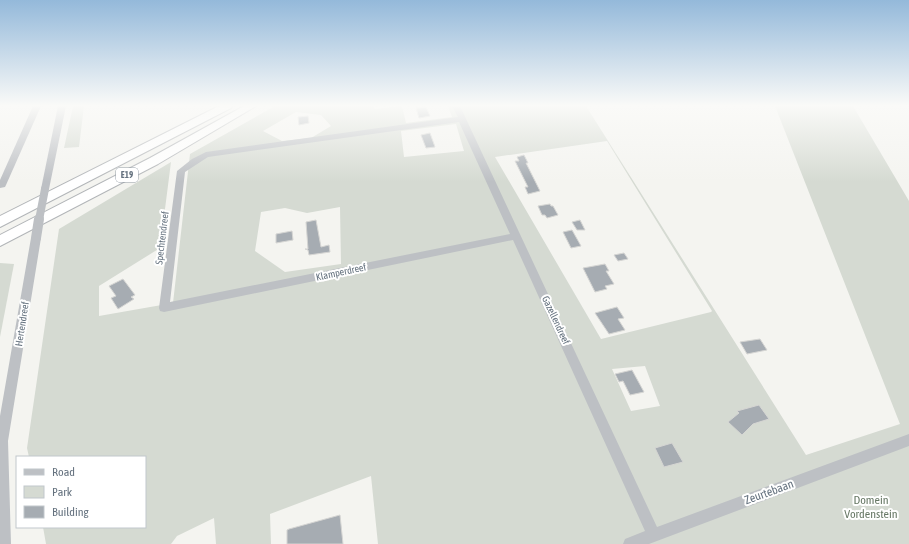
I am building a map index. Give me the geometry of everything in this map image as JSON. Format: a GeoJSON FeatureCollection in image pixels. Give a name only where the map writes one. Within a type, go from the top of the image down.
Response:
{"type":"FeatureCollection","features":[{"type":"Feature","properties":{"kind":"highway","name":"E19"},"geometry":{"type":"LineString","coordinates":[[0,222],[178,131]]}},
{"type":"Feature","properties":{"kind":"highway","name":"E19"},"geometry":{"type":"LineString","coordinates":[[0,241],[154,161],[206,131]]}},
{"type":"Feature","properties":{"kind":"street"},"geometry":{"type":"LineString","coordinates":[[1,185],[25,131]]}},
{"type":"Feature","properties":{"kind":"street","name":"Hertendreef"},"geometry":{"type":"LineString","coordinates":[[4,544],[2,441],[36,238],[57,131]]}},
{"type":"Feature","properties":{"kind":"street","name":"Spechtendreef"},"geometry":{"type":"LineString","coordinates":[[164,308],[181,171],[206,155],[374,131]]}},
{"type":"Feature","properties":{"kind":"street","name":"Gazellendreef"},"geometry":{"type":"LineString","coordinates":[[468,131],[654,535]]}},
{"type":"Feature","properties":{"kind":"street","name":"Klamperdreef"},"geometry":{"type":"LineString","coordinates":[[164,308],[517,236]]}},
{"type":"Feature","properties":{"kind":"street","name":"Zeurtebaan"},"geometry":{"type":"LineString","coordinates":[[630,544],[909,440]]}},
{"type":"Feature","properties":{"kind":"green space"},"geometry":{"type":"Polygon","coordinates":[[[68,131],[81,131],[79,147],[64,148],[68,131]]]}},
{"type":"Feature","properties":{"kind":"green space","name":"Domein Vordenstein"},"geometry":{"type":"Polygon","coordinates":[[[230,131],[264,131],[282,141],[311,138],[322,131],[401,131],[404,157],[464,151],[458,131],[602,131],[806,455],[900,424],[785,131],[868,131],[909,201],[909,544],[378,544],[371,476],[270,514],[271,544],[216,544],[214,518],[177,536],[171,544],[46,544],[43,528],[146,528],[146,456],[29,456],[27,448],[59,229],[171,162],[160,248],[99,286],[99,316],[173,303],[190,154],[230,131]],[[607,141],[495,157],[601,339],[712,311],[607,141]],[[340,207],[307,213],[285,208],[261,212],[255,251],[285,272],[341,264],[340,207]],[[645,366],[612,369],[631,411],[660,406],[645,366]]]}},
{"type":"Feature","properties":{"kind":"green space"},"geometry":{"type":"Polygon","coordinates":[[[0,263],[14,264],[0,337],[0,263]]]}},
{"type":"Feature","properties":{"kind":"building"},"geometry":{"type":"Polygon","coordinates":[[[430,133],[435,147],[426,148],[421,135],[430,133]]]}},
{"type":"Feature","properties":{"kind":"building"},"geometry":{"type":"Polygon","coordinates":[[[524,155],[528,163],[526,163],[540,191],[528,194],[525,187],[528,187],[515,161],[519,161],[517,157],[524,155]]]}},
{"type":"Feature","properties":{"kind":"building"},"geometry":{"type":"Polygon","coordinates":[[[550,204],[553,206],[558,215],[547,218],[545,215],[542,215],[538,206],[550,204]]]}},
{"type":"Feature","properties":{"kind":"building"},"geometry":{"type":"Polygon","coordinates":[[[316,220],[321,247],[329,245],[330,252],[309,255],[308,250],[305,249],[308,249],[306,222],[316,220]]]}},
{"type":"Feature","properties":{"kind":"building"},"geometry":{"type":"Polygon","coordinates":[[[580,220],[585,230],[577,230],[572,222],[580,220]]]}},
{"type":"Feature","properties":{"kind":"building"},"geometry":{"type":"Polygon","coordinates":[[[572,230],[581,246],[571,248],[563,232],[572,230]]]}},
{"type":"Feature","properties":{"kind":"building"},"geometry":{"type":"Polygon","coordinates":[[[292,231],[293,240],[276,243],[276,234],[292,231]]]}},
{"type":"Feature","properties":{"kind":"building"},"geometry":{"type":"Polygon","coordinates":[[[624,253],[628,259],[618,261],[614,255],[624,253]]]}},
{"type":"Feature","properties":{"kind":"building"},"geometry":{"type":"Polygon","coordinates":[[[605,264],[609,271],[606,271],[614,284],[605,286],[607,289],[595,292],[583,268],[605,264]]]}},
{"type":"Feature","properties":{"kind":"building"},"geometry":{"type":"Polygon","coordinates":[[[123,279],[135,295],[131,297],[134,299],[118,309],[111,298],[116,296],[109,286],[123,279]]]}},
{"type":"Feature","properties":{"kind":"building"},"geometry":{"type":"Polygon","coordinates":[[[617,307],[624,318],[618,319],[625,330],[609,334],[595,313],[617,307]]]}},
{"type":"Feature","properties":{"kind":"building"},"geometry":{"type":"Polygon","coordinates":[[[760,339],[767,350],[747,354],[740,342],[760,339]]]}},
{"type":"Feature","properties":{"kind":"building"},"geometry":{"type":"Polygon","coordinates":[[[632,370],[644,392],[630,395],[623,381],[619,382],[615,374],[632,370]]]}},
{"type":"Feature","properties":{"kind":"building"},"geometry":{"type":"Polygon","coordinates":[[[759,405],[769,419],[753,424],[742,435],[728,422],[739,413],[737,411],[759,405]]]}},
{"type":"Feature","properties":{"kind":"building"},"geometry":{"type":"Polygon","coordinates":[[[672,443],[683,462],[664,467],[655,448],[672,443]]]}},
{"type":"Feature","properties":{"kind":"building"},"geometry":{"type":"Polygon","coordinates":[[[340,515],[343,544],[287,544],[287,530],[340,515]]]}}]}
